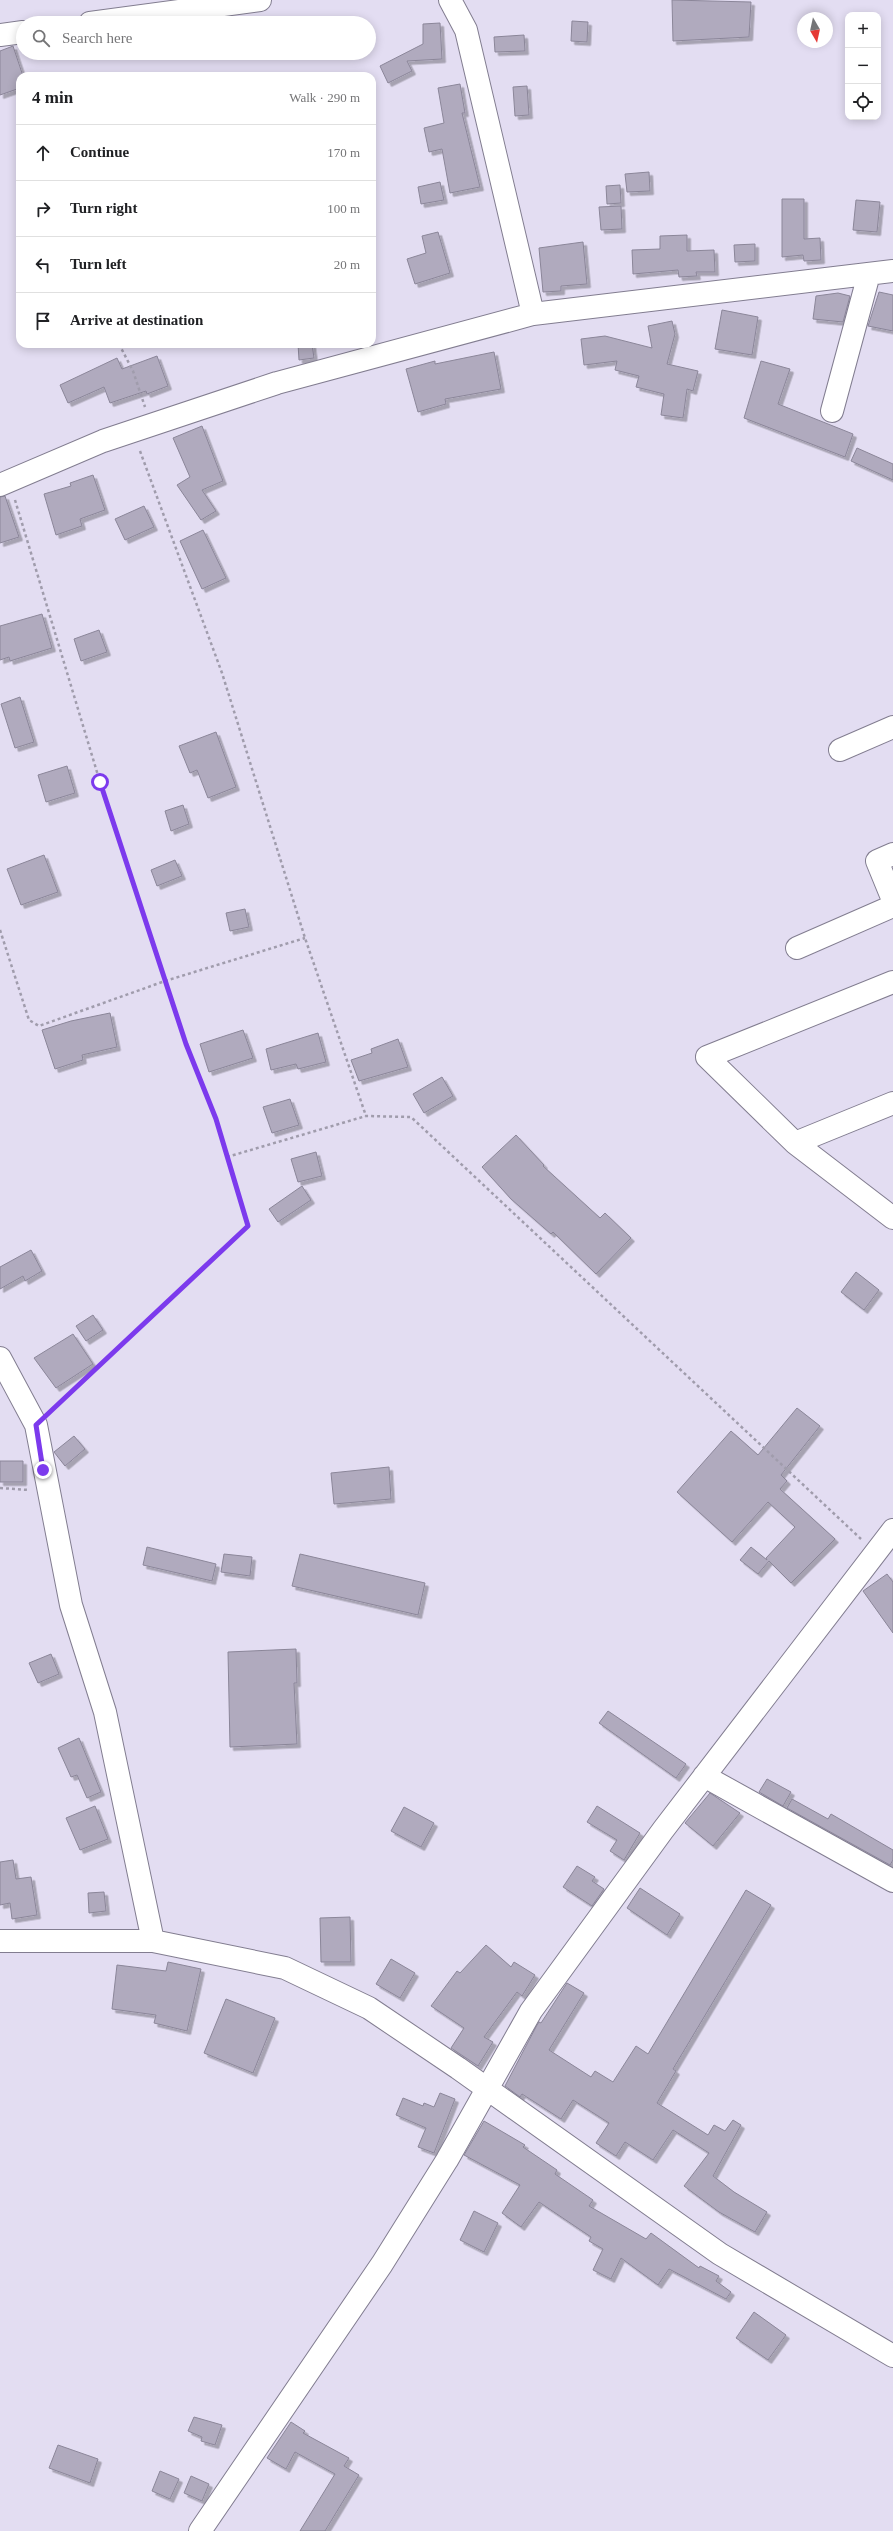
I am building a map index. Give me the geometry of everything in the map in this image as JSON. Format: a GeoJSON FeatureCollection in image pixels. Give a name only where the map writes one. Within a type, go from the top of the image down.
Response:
{"type":"FeatureCollection","features":[{"type":"Feature","properties":{"kind":"street"},"geometry":{"type":"LineString","coordinates":[[142,16],[260,0]]}},
{"type":"Feature","properties":{"kind":"street"},"geometry":{"type":"LineString","coordinates":[[450,0],[466,30],[533,314]]}},
{"type":"Feature","properties":{"kind":"street"},"geometry":{"type":"LineString","coordinates":[[0,35],[16,33]]}},
{"type":"Feature","properties":{"kind":"street"},"geometry":{"type":"LineString","coordinates":[[5,483],[141,427],[339,365],[533,314],[893,271]]}},
{"type":"Feature","properties":{"kind":"street"},"geometry":{"type":"LineString","coordinates":[[832,411],[869,274]]}},
{"type":"Feature","properties":{"kind":"street"},"geometry":{"type":"LineString","coordinates":[[840,750],[893,727]]}},
{"type":"Feature","properties":{"kind":"street"},"geometry":{"type":"LineString","coordinates":[[893,854],[877,861],[893,900]]}},
{"type":"Feature","properties":{"kind":"street"},"geometry":{"type":"LineString","coordinates":[[797,948],[893,906]]}},
{"type":"Feature","properties":{"kind":"street"},"geometry":{"type":"LineString","coordinates":[[893,982],[707,1057],[795,1143],[893,1218]]}},
{"type":"Feature","properties":{"kind":"street"},"geometry":{"type":"LineString","coordinates":[[795,1143],[893,1103]]}},
{"type":"Feature","properties":{"kind":"street"},"geometry":{"type":"LineString","coordinates":[[0,1358],[36,1425],[71,1605],[105,1712],[153,1941]]}},
{"type":"Feature","properties":{"kind":"street"},"geometry":{"type":"LineString","coordinates":[[200,2531],[382,2264],[447,2160],[531,2011],[704,1776],[893,1530]]}},
{"type":"Feature","properties":{"kind":"street"},"geometry":{"type":"LineString","coordinates":[[704,1776],[893,1881]]}},
{"type":"Feature","properties":{"kind":"street"},"geometry":{"type":"LineString","coordinates":[[0,1941],[153,1941],[285,1968],[369,2008],[487,2088],[720,2254],[893,2356]]}},
{"type":"Feature","properties":{"kind":"path"},"geometry":{"type":"LineString","coordinates":[[121,348],[133,370],[141,427],[222,673],[305,938],[366,1116]]}},
{"type":"Feature","properties":{"kind":"path"},"geometry":{"type":"LineString","coordinates":[[5,483],[100,782],[186,1044],[216,1119],[248,1226],[36,1425]]}},
{"type":"Feature","properties":{"kind":"path"},"geometry":{"type":"LineString","coordinates":[[0,930],[29,1020],[39,1026],[166,981],[305,938]]}},
{"type":"Feature","properties":{"kind":"path"},"geometry":{"type":"LineString","coordinates":[[227,1157],[366,1116],[411,1117],[876,1553]]}},
{"type":"Feature","properties":{"kind":"path"},"geometry":{"type":"LineString","coordinates":[[0,1488],[48,1491]]}},
{"type":"Feature","properties":{"kind":"building"},"geometry":{"type":"Polygon","coordinates":[[[672,0],[751,2],[749,37],[673,41],[672,0]]]}},
{"type":"Feature","properties":{"kind":"building"},"geometry":{"type":"Polygon","coordinates":[[[572,21],[588,22],[587,42],[571,41],[572,21]]]}},
{"type":"Feature","properties":{"kind":"building"},"geometry":{"type":"Polygon","coordinates":[[[440,23],[442,59],[407,61],[412,71],[388,83],[380,66],[423,44],[423,24],[440,23]]]}},
{"type":"Feature","properties":{"kind":"building"},"geometry":{"type":"Polygon","coordinates":[[[524,35],[525,51],[495,52],[494,37],[524,35]]]}},
{"type":"Feature","properties":{"kind":"building"},"geometry":{"type":"Polygon","coordinates":[[[13,46],[16,60],[18,60],[22,72],[16,72],[16,89],[0,95],[0,51],[13,46]]]}},
{"type":"Feature","properties":{"kind":"building"},"geometry":{"type":"Polygon","coordinates":[[[460,84],[465,113],[462,113],[480,187],[450,193],[442,149],[429,152],[424,128],[444,123],[438,88],[460,84]]]}},
{"type":"Feature","properties":{"kind":"building"},"geometry":{"type":"Polygon","coordinates":[[[527,86],[529,115],[515,116],[513,87],[527,86]]]}},
{"type":"Feature","properties":{"kind":"building"},"geometry":{"type":"Polygon","coordinates":[[[649,172],[650,191],[627,192],[625,174],[649,172]]]}},
{"type":"Feature","properties":{"kind":"building"},"geometry":{"type":"Polygon","coordinates":[[[440,182],[444,200],[421,204],[418,187],[440,182]]]}},
{"type":"Feature","properties":{"kind":"building"},"geometry":{"type":"Polygon","coordinates":[[[620,185],[621,203],[607,204],[606,186],[620,185]]]}},
{"type":"Feature","properties":{"kind":"building"},"geometry":{"type":"Polygon","coordinates":[[[782,199],[804,199],[804,239],[820,238],[821,260],[804,261],[803,255],[782,257],[782,199]]]}},
{"type":"Feature","properties":{"kind":"building"},"geometry":{"type":"Polygon","coordinates":[[[856,200],[880,202],[877,232],[853,230],[856,200]]]}},
{"type":"Feature","properties":{"kind":"building"},"geometry":{"type":"Polygon","coordinates":[[[621,206],[622,229],[601,230],[599,207],[621,206]]]}},
{"type":"Feature","properties":{"kind":"building"},"geometry":{"type":"Polygon","coordinates":[[[438,232],[450,273],[415,284],[407,259],[426,253],[422,236],[438,232]]]}},
{"type":"Feature","properties":{"kind":"building"},"geometry":{"type":"Polygon","coordinates":[[[687,235],[687,251],[714,250],[715,272],[696,272],[697,276],[679,277],[678,270],[633,274],[632,250],[660,249],[660,236],[687,235]]]}},
{"type":"Feature","properties":{"kind":"building"},"geometry":{"type":"Polygon","coordinates":[[[583,242],[587,284],[561,286],[561,291],[543,292],[539,248],[583,242]]]}},
{"type":"Feature","properties":{"kind":"building"},"geometry":{"type":"Polygon","coordinates":[[[755,244],[755,261],[735,262],[734,245],[755,244]]]}},
{"type":"Feature","properties":{"kind":"building"},"geometry":{"type":"Polygon","coordinates":[[[879,292],[893,295],[893,331],[868,326],[879,292]]]}},
{"type":"Feature","properties":{"kind":"building"},"geometry":{"type":"Polygon","coordinates":[[[838,293],[850,296],[843,322],[813,319],[816,296],[838,293]]]}},
{"type":"Feature","properties":{"kind":"building"},"geometry":{"type":"Polygon","coordinates":[[[722,310],[758,317],[752,355],[715,349],[722,310]]]}},
{"type":"Feature","properties":{"kind":"building"},"geometry":{"type":"Polygon","coordinates":[[[672,321],[675,334],[667,364],[698,371],[693,391],[687,389],[683,418],[661,415],[664,394],[636,387],[639,376],[615,370],[617,361],[584,365],[581,339],[605,336],[652,348],[648,326],[672,321]]]}},
{"type":"Feature","properties":{"kind":"building"},"geometry":{"type":"Polygon","coordinates":[[[298,348],[313,348],[314,358],[299,360],[298,348]]]}},
{"type":"Feature","properties":{"kind":"building"},"geometry":{"type":"Polygon","coordinates":[[[494,352],[501,389],[445,399],[446,404],[418,412],[406,369],[435,361],[435,364],[494,352]]]}},
{"type":"Feature","properties":{"kind":"building"},"geometry":{"type":"Polygon","coordinates":[[[157,356],[168,386],[147,394],[146,391],[110,403],[104,387],[68,403],[60,385],[117,358],[122,369],[157,356]]]}},
{"type":"Feature","properties":{"kind":"building"},"geometry":{"type":"Polygon","coordinates":[[[761,361],[790,369],[778,404],[853,434],[845,457],[744,418],[761,361]]]}},
{"type":"Feature","properties":{"kind":"building"},"geometry":{"type":"Polygon","coordinates":[[[202,426],[223,481],[202,490],[216,511],[201,520],[177,485],[190,477],[173,438],[202,426]]]}},
{"type":"Feature","properties":{"kind":"building"},"geometry":{"type":"Polygon","coordinates":[[[857,448],[893,464],[893,480],[851,461],[857,448]]]}},
{"type":"Feature","properties":{"kind":"building"},"geometry":{"type":"Polygon","coordinates":[[[93,475],[105,510],[80,519],[82,526],[56,535],[44,494],[71,486],[70,483],[93,475]]]}},
{"type":"Feature","properties":{"kind":"building"},"geometry":{"type":"Polygon","coordinates":[[[5,496],[19,537],[0,543],[0,497],[5,496]]]}},
{"type":"Feature","properties":{"kind":"building"},"geometry":{"type":"Polygon","coordinates":[[[144,506],[154,527],[125,540],[115,519],[144,506]]]}},
{"type":"Feature","properties":{"kind":"building"},"geometry":{"type":"Polygon","coordinates":[[[203,530],[226,578],[202,589],[180,541],[203,530]]]}},
{"type":"Feature","properties":{"kind":"building"},"geometry":{"type":"Polygon","coordinates":[[[42,614],[52,648],[10,661],[9,657],[0,660],[0,626],[42,614]]]}},
{"type":"Feature","properties":{"kind":"building"},"geometry":{"type":"Polygon","coordinates":[[[99,630],[107,652],[81,661],[74,639],[99,630]]]}},
{"type":"Feature","properties":{"kind":"building"},"geometry":{"type":"Polygon","coordinates":[[[20,697],[34,742],[15,748],[1,704],[20,697]]]}},
{"type":"Feature","properties":{"kind":"building"},"geometry":{"type":"Polygon","coordinates":[[[216,732],[236,787],[208,798],[197,770],[190,773],[179,746],[216,732]]]}},
{"type":"Feature","properties":{"kind":"building"},"geometry":{"type":"Polygon","coordinates":[[[67,766],[75,793],[46,802],[38,775],[67,766]]]}},
{"type":"Feature","properties":{"kind":"building"},"geometry":{"type":"Polygon","coordinates":[[[183,805],[189,824],[171,831],[165,811],[183,805]]]}},
{"type":"Feature","properties":{"kind":"building"},"geometry":{"type":"Polygon","coordinates":[[[44,855],[58,892],[21,905],[7,869],[44,855]]]}},
{"type":"Feature","properties":{"kind":"building"},"geometry":{"type":"Polygon","coordinates":[[[175,860],[182,876],[157,886],[151,870],[175,860]]]}},
{"type":"Feature","properties":{"kind":"building"},"geometry":{"type":"Polygon","coordinates":[[[245,909],[249,927],[230,931],[226,913],[245,909]]]}},
{"type":"Feature","properties":{"kind":"building"},"geometry":{"type":"Polygon","coordinates":[[[110,1013],[117,1047],[82,1055],[83,1060],[55,1069],[42,1030],[71,1021],[110,1013]]]}},
{"type":"Feature","properties":{"kind":"building"},"geometry":{"type":"Polygon","coordinates":[[[243,1030],[253,1058],[209,1072],[200,1044],[243,1030]]]}},
{"type":"Feature","properties":{"kind":"building"},"geometry":{"type":"Polygon","coordinates":[[[318,1033],[326,1062],[298,1069],[296,1064],[271,1070],[266,1049],[318,1033]]]}},
{"type":"Feature","properties":{"kind":"building"},"geometry":{"type":"Polygon","coordinates":[[[398,1039],[408,1067],[359,1081],[351,1060],[372,1053],[371,1049],[398,1039]]]}},
{"type":"Feature","properties":{"kind":"building"},"geometry":{"type":"Polygon","coordinates":[[[442,1077],[453,1096],[424,1113],[413,1094],[442,1077]]]}},
{"type":"Feature","properties":{"kind":"building"},"geometry":{"type":"Polygon","coordinates":[[[290,1099],[299,1125],[272,1133],[263,1107],[290,1099]]]}},
{"type":"Feature","properties":{"kind":"building"},"geometry":{"type":"Polygon","coordinates":[[[516,1135],[544,1165],[543,1166],[600,1218],[605,1213],[631,1238],[596,1274],[553,1232],[551,1234],[511,1199],[482,1167],[516,1135]]]}},
{"type":"Feature","properties":{"kind":"building"},"geometry":{"type":"Polygon","coordinates":[[[316,1152],[322,1176],[298,1182],[291,1159],[316,1152]]]}},
{"type":"Feature","properties":{"kind":"building"},"geometry":{"type":"Polygon","coordinates":[[[302,1186],[311,1200],[278,1222],[269,1209],[302,1186]]]}},
{"type":"Feature","properties":{"kind":"building"},"geometry":{"type":"Polygon","coordinates":[[[31,1250],[42,1271],[25,1281],[23,1276],[0,1289],[0,1267],[31,1250]]]}},
{"type":"Feature","properties":{"kind":"building"},"geometry":{"type":"Polygon","coordinates":[[[856,1272],[879,1290],[864,1310],[841,1292],[856,1272]]]}},
{"type":"Feature","properties":{"kind":"building"},"geometry":{"type":"Polygon","coordinates":[[[93,1315],[103,1330],[86,1341],[76,1326],[93,1315]]]}},
{"type":"Feature","properties":{"kind":"building"},"geometry":{"type":"Polygon","coordinates":[[[73,1334],[93,1364],[56,1388],[34,1358],[73,1334]]]}},
{"type":"Feature","properties":{"kind":"building"},"geometry":{"type":"Polygon","coordinates":[[[797,1408],[820,1426],[781,1475],[787,1481],[780,1489],[835,1539],[791,1583],[769,1561],[758,1574],[740,1560],[751,1547],[767,1560],[766,1558],[795,1527],[768,1502],[732,1542],[677,1492],[731,1431],[758,1455],[797,1408]]]}},
{"type":"Feature","properties":{"kind":"building"},"geometry":{"type":"Polygon","coordinates":[[[74,1436],[85,1449],[65,1466],[54,1452],[74,1436]]]}},
{"type":"Feature","properties":{"kind":"building"},"geometry":{"type":"Polygon","coordinates":[[[0,1461],[23,1461],[23,1482],[0,1482],[0,1461]]]}},
{"type":"Feature","properties":{"kind":"building"},"geometry":{"type":"Polygon","coordinates":[[[389,1467],[391,1499],[334,1504],[331,1473],[389,1467]]]}},
{"type":"Feature","properties":{"kind":"building"},"geometry":{"type":"Polygon","coordinates":[[[147,1547],[216,1564],[212,1581],[143,1565],[147,1547]]]}},
{"type":"Feature","properties":{"kind":"building"},"geometry":{"type":"Polygon","coordinates":[[[224,1554],[252,1557],[250,1576],[221,1572],[224,1554]]]}},
{"type":"Feature","properties":{"kind":"building"},"geometry":{"type":"Polygon","coordinates":[[[300,1554],[425,1583],[418,1615],[292,1586],[300,1554]]]}},
{"type":"Feature","properties":{"kind":"building"},"geometry":{"type":"Polygon","coordinates":[[[887,1574],[893,1582],[893,1633],[863,1591],[887,1574]]]}},
{"type":"Feature","properties":{"kind":"building"},"geometry":{"type":"Polygon","coordinates":[[[296,1649],[297,1683],[294,1683],[297,1744],[230,1747],[228,1652],[296,1649]]]}},
{"type":"Feature","properties":{"kind":"building"},"geometry":{"type":"Polygon","coordinates":[[[51,1654],[59,1674],[38,1683],[29,1663],[51,1654]]]}},
{"type":"Feature","properties":{"kind":"building"},"geometry":{"type":"Polygon","coordinates":[[[608,1711],[686,1764],[676,1778],[599,1723],[608,1711]]]}},
{"type":"Feature","properties":{"kind":"building"},"geometry":{"type":"Polygon","coordinates":[[[79,1738],[101,1792],[87,1798],[77,1775],[71,1777],[58,1748],[79,1738]]]}},
{"type":"Feature","properties":{"kind":"building"},"geometry":{"type":"Polygon","coordinates":[[[767,1779],[791,1792],[783,1806],[759,1792],[767,1779]]]}},
{"type":"Feature","properties":{"kind":"building"},"geometry":{"type":"Polygon","coordinates":[[[710,1793],[740,1813],[713,1846],[685,1823],[710,1793]]]}},
{"type":"Feature","properties":{"kind":"building"},"geometry":{"type":"Polygon","coordinates":[[[792,1799],[828,1819],[831,1814],[893,1850],[893,1860],[890,1865],[787,1808],[792,1799]]]}},
{"type":"Feature","properties":{"kind":"building"},"geometry":{"type":"Polygon","coordinates":[[[95,1806],[108,1839],[80,1850],[66,1818],[95,1806]]]}},
{"type":"Feature","properties":{"kind":"building"},"geometry":{"type":"Polygon","coordinates":[[[597,1806],[640,1833],[624,1860],[610,1851],[617,1840],[587,1822],[597,1806]]]}},
{"type":"Feature","properties":{"kind":"building"},"geometry":{"type":"Polygon","coordinates":[[[404,1807],[434,1823],[421,1847],[391,1831],[404,1807]]]}},
{"type":"Feature","properties":{"kind":"building"},"geometry":{"type":"Polygon","coordinates":[[[13,1860],[16,1879],[31,1877],[37,1915],[12,1919],[10,1903],[0,1905],[0,1862],[13,1860]]]}},
{"type":"Feature","properties":{"kind":"building"},"geometry":{"type":"Polygon","coordinates":[[[577,1866],[595,1877],[592,1881],[604,1889],[592,1906],[563,1887],[577,1866]]]}},
{"type":"Feature","properties":{"kind":"building"},"geometry":{"type":"Polygon","coordinates":[[[640,1888],[680,1914],[667,1935],[627,1908],[640,1888]]]}},
{"type":"Feature","properties":{"kind":"building"},"geometry":{"type":"Polygon","coordinates":[[[746,1890],[771,1905],[673,2069],[676,2071],[657,2103],[708,2135],[714,2125],[725,2131],[733,2120],[741,2125],[713,2176],[734,2192],[767,2212],[755,2232],[719,2212],[684,2186],[709,2153],[673,2130],[653,2160],[625,2142],[616,2156],[596,2143],[609,2123],[573,2100],[561,2119],[522,2094],[520,2097],[505,2086],[537,2025],[539,2022],[541,2023],[567,1983],[584,1993],[549,2050],[591,2077],[595,2071],[613,2082],[636,2046],[648,2054],[746,1890]]]}},
{"type":"Feature","properties":{"kind":"building"},"geometry":{"type":"Polygon","coordinates":[[[104,1892],[106,1911],[89,1913],[88,1893],[104,1892]]]}},
{"type":"Feature","properties":{"kind":"building"},"geometry":{"type":"Polygon","coordinates":[[[350,1917],[351,1962],[321,1962],[320,1918],[350,1917]]]}},
{"type":"Feature","properties":{"kind":"building"},"geometry":{"type":"Polygon","coordinates":[[[486,1945],[511,1967],[514,1962],[535,1975],[522,1996],[517,1992],[484,2037],[493,2042],[478,2066],[451,2048],[464,2028],[431,2006],[457,1971],[460,1973],[486,1945]]]}},
{"type":"Feature","properties":{"kind":"building"},"geometry":{"type":"Polygon","coordinates":[[[391,1959],[415,1973],[400,1998],[376,1984],[391,1959]]]}},
{"type":"Feature","properties":{"kind":"building"},"geometry":{"type":"Polygon","coordinates":[[[168,1962],[201,1969],[187,2031],[154,2023],[156,2015],[112,2009],[117,1965],[166,1971],[168,1962]]]}},
{"type":"Feature","properties":{"kind":"building"},"geometry":{"type":"Polygon","coordinates":[[[226,1999],[275,2018],[253,2073],[204,2053],[226,1999]]]}},
{"type":"Feature","properties":{"kind":"building"},"geometry":{"type":"Polygon","coordinates":[[[440,2093],[455,2099],[434,2153],[418,2147],[426,2128],[396,2115],[403,2098],[423,2106],[424,2103],[434,2107],[440,2093]]]}},
{"type":"Feature","properties":{"kind":"building"},"geometry":{"type":"Polygon","coordinates":[[[484,2121],[525,2145],[523,2147],[557,2170],[555,2174],[593,2200],[589,2206],[646,2239],[651,2233],[699,2268],[700,2266],[719,2276],[716,2281],[731,2292],[726,2299],[669,2269],[658,2285],[621,2258],[611,2279],[593,2270],[603,2249],[589,2241],[591,2237],[539,2202],[521,2227],[502,2213],[520,2185],[464,2155],[484,2121]]]}},
{"type":"Feature","properties":{"kind":"building"},"geometry":{"type":"Polygon","coordinates":[[[474,2211],[498,2223],[484,2252],[460,2240],[474,2211]]]}},
{"type":"Feature","properties":{"kind":"building"},"geometry":{"type":"Polygon","coordinates":[[[754,2312],[786,2335],[768,2360],[736,2338],[754,2312]]]}},
{"type":"Feature","properties":{"kind":"building"},"geometry":{"type":"Polygon","coordinates":[[[194,2417],[222,2425],[215,2445],[201,2441],[202,2437],[188,2431],[194,2417]]]}},
{"type":"Feature","properties":{"kind":"building"},"geometry":{"type":"Polygon","coordinates":[[[291,2422],[305,2431],[303,2433],[349,2458],[344,2466],[359,2475],[325,2531],[300,2531],[335,2474],[295,2452],[286,2469],[267,2458],[291,2422]]]}},
{"type":"Feature","properties":{"kind":"building"},"geometry":{"type":"Polygon","coordinates":[[[58,2445],[98,2459],[90,2483],[49,2468],[58,2445]]]}},
{"type":"Feature","properties":{"kind":"building"},"geometry":{"type":"Polygon","coordinates":[[[160,2471],[179,2479],[170,2499],[152,2491],[160,2471]]]}},
{"type":"Feature","properties":{"kind":"building"},"geometry":{"type":"Polygon","coordinates":[[[191,2476],[209,2484],[202,2501],[184,2493],[191,2476]]]}},
{"type":"Feature","properties":{"kind":"route"},"geometry":{"type":"LineString","coordinates":[[43,1470],[36,1425],[248,1226],[216,1119],[186,1044],[100,782]]}}]}
